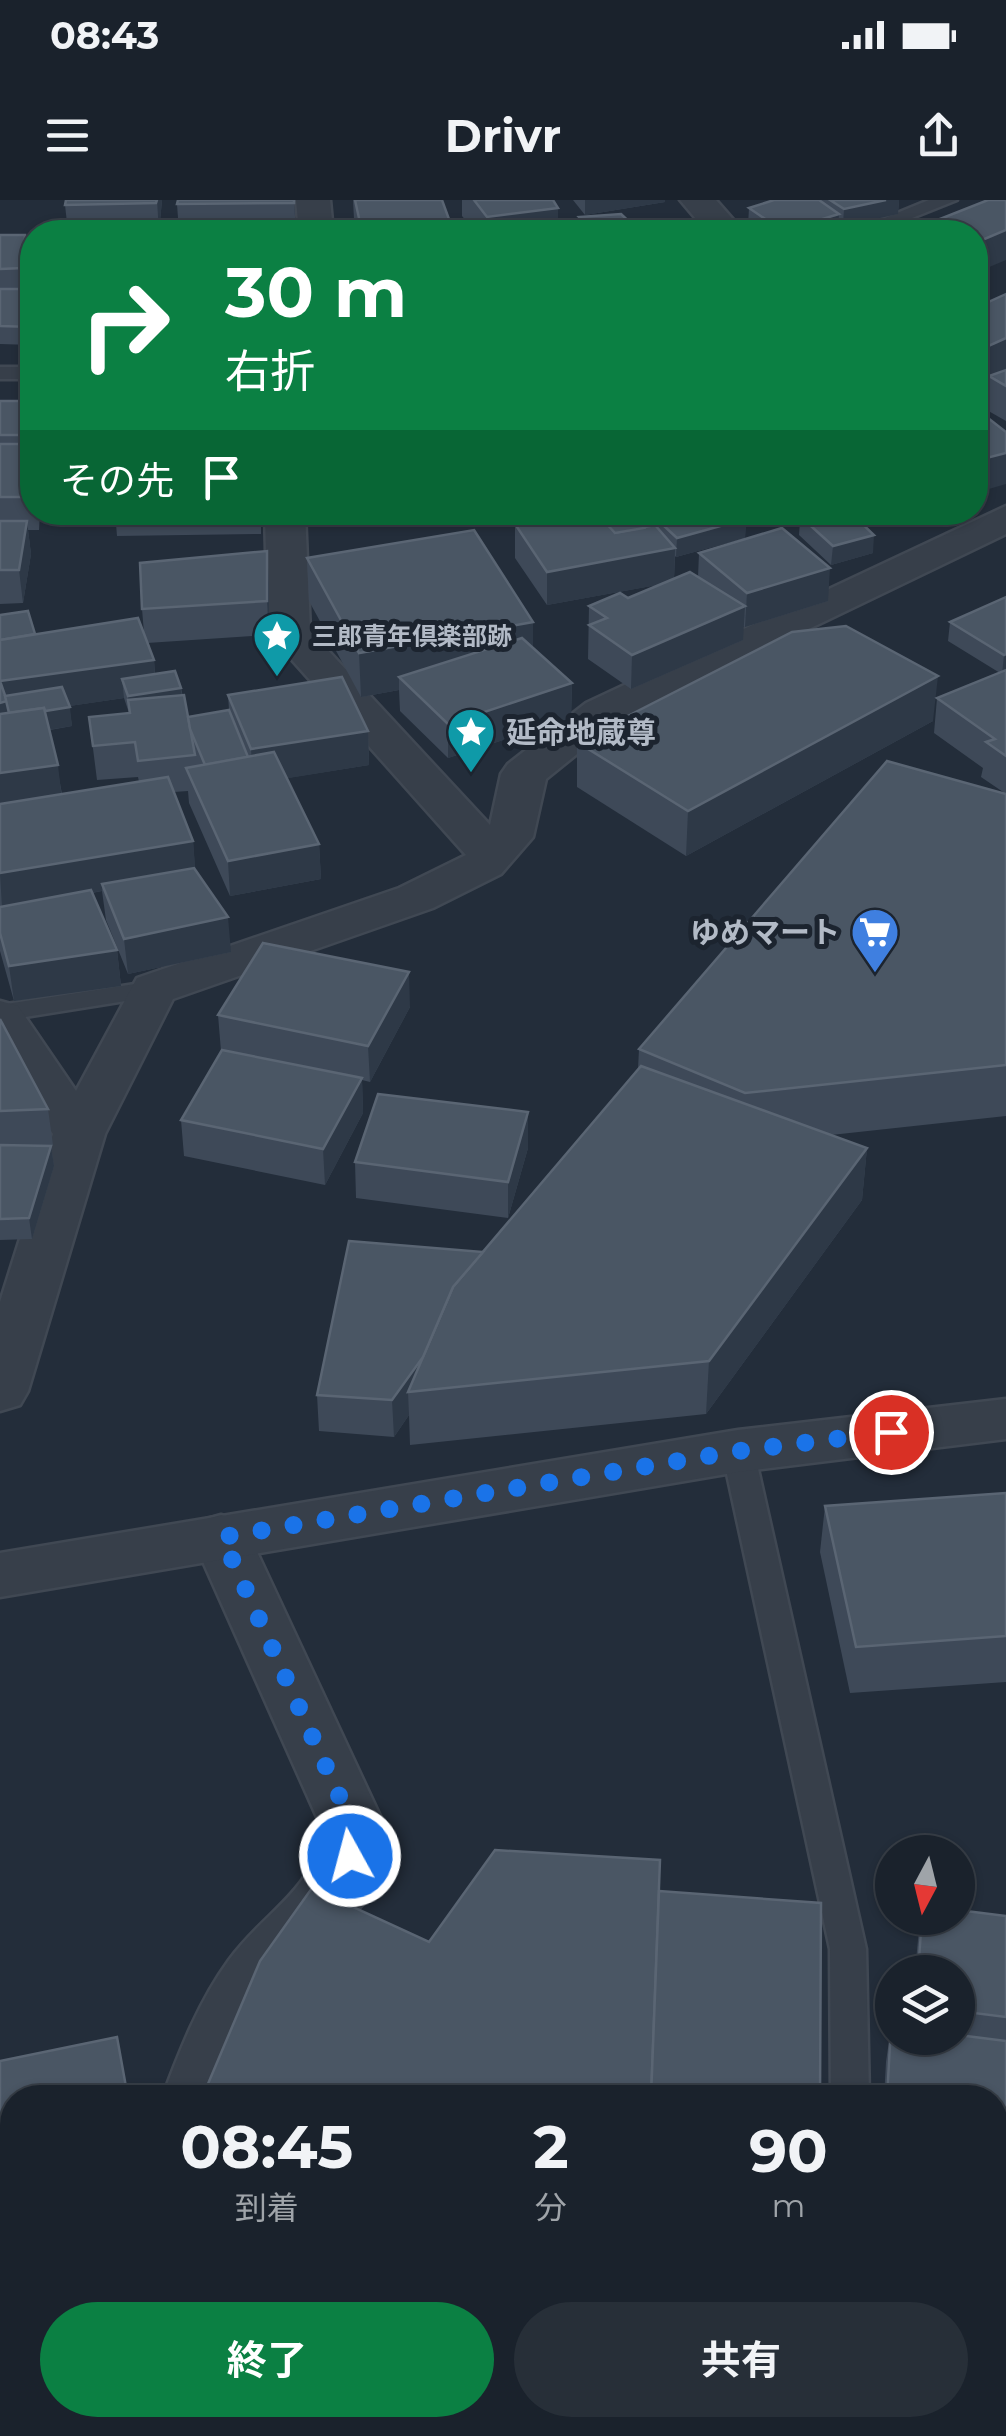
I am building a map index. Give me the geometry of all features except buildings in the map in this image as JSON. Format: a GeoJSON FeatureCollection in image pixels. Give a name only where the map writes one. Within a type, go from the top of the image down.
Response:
{"type":"FeatureCollection","features":[{"type":"Feature","properties":{"kind":"street"},"geometry":{"type":"LineString","coordinates":[[697,200],[715,220]]}},
{"type":"Feature","properties":{"kind":"street"},"geometry":{"type":"LineString","coordinates":[[0,1391],[79,1134],[154,989],[416,898],[484,864],[510,837],[524,774],[602,712],[1006,518]]}},
{"type":"Feature","properties":{"kind":"street"},"geometry":{"type":"LineString","coordinates":[[284,525],[288,633],[491,854]]}},
{"type":"Feature","properties":{"kind":"street"},"geometry":{"type":"LineString","coordinates":[[0,1015],[79,1134]]}},
{"type":"Feature","properties":{"kind":"street"},"geometry":{"type":"LineString","coordinates":[[0,1575],[738,1451],[1006,1419]]}},
{"type":"Feature","properties":{"kind":"street"},"geometry":{"type":"LineString","coordinates":[[201,2085],[219,2038],[253,1978],[346,1879],[356,1833],[222,1537]]}},
{"type":"Feature","properties":{"kind":"lane"},"geometry":{"type":"LineString","coordinates":[[894,220],[947,200]]}},
{"type":"Feature","properties":{"kind":"lane"},"geometry":{"type":"LineString","coordinates":[[988,404],[1006,384]]}},
{"type":"Feature","properties":{"kind":"lane"},"geometry":{"type":"LineString","coordinates":[[0,1015],[154,989]]}},
{"type":"Feature","properties":{"kind":"lane"},"geometry":{"type":"LineString","coordinates":[[738,1451],[848,1949],[850,2085]]}},
{"type":"Feature","properties":{"kind":"place","name":"三郎青年倶楽部跡"},"geometry":{"type":"Point","coordinates":[277,678]}},
{"type":"Feature","properties":{"kind":"place","name":"延命地蔵尊"},"geometry":{"type":"Point","coordinates":[471,774]}},
{"type":"Feature","properties":{"kind":"place","name":"ゆめマート"},"geometry":{"type":"Point","coordinates":[875,974]}},
{"type":"Feature","properties":{"kind":"route"},"geometry":{"type":"LineString","coordinates":[[350,1856],[356,1833],[222,1537],[738,1451],[891,1432]]}}]}
